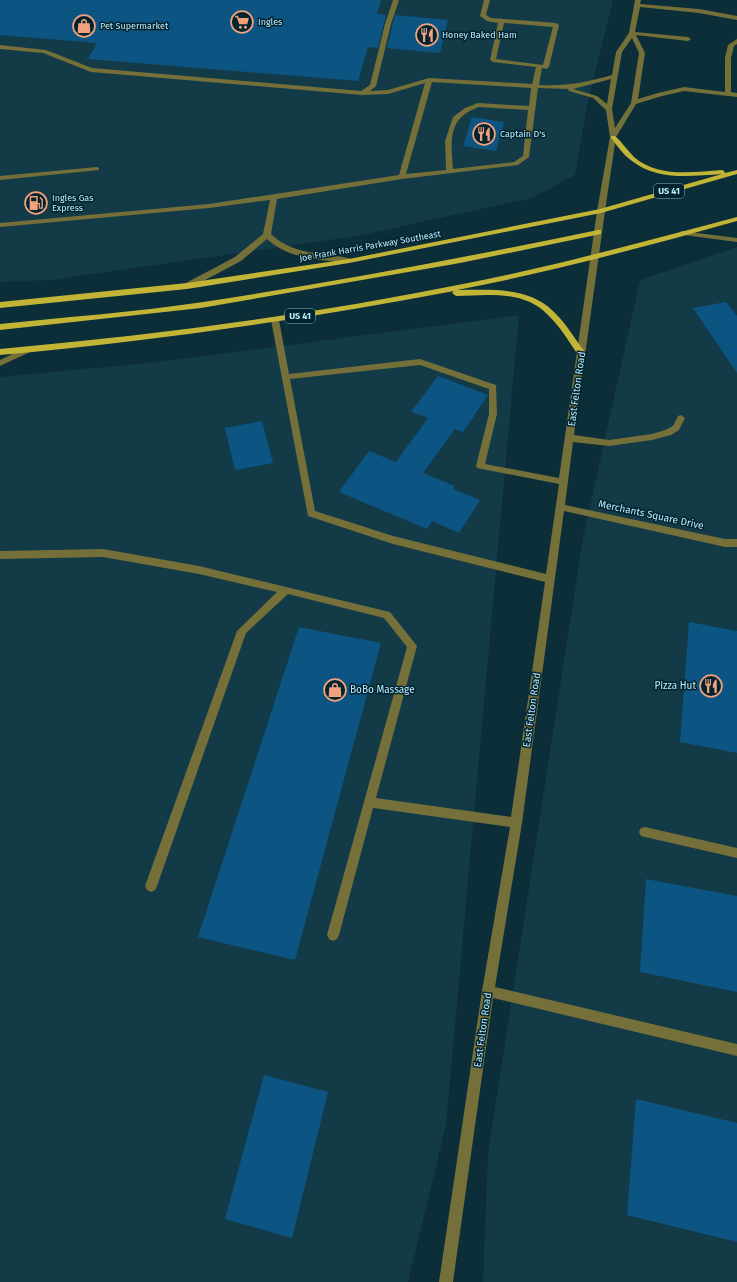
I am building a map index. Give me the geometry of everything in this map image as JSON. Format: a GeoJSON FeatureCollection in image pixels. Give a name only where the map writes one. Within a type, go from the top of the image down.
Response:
{"type":"FeatureCollection","features":[{"type":"Feature","properties":{"kind":"main road"},"geometry":{"type":"LineString","coordinates":[[613,137],[634,160],[651,170],[679,173],[737,172]]}},
{"type":"Feature","properties":{"kind":"main road","name":"Joe Frank Harris Parkway Southeast"},"geometry":{"type":"LineString","coordinates":[[0,305],[187,286],[349,261],[601,211],[737,172]]}},
{"type":"Feature","properties":{"kind":"main road","name":"US 41"},"geometry":{"type":"LineString","coordinates":[[0,352],[149,337],[275,320],[434,293],[534,272],[737,219]]}},
{"type":"Feature","properties":{"kind":"main road"},"geometry":{"type":"LineString","coordinates":[[0,327],[231,300],[460,261],[598,232]]}},
{"type":"Feature","properties":{"kind":"main road"},"geometry":{"type":"LineString","coordinates":[[434,293],[503,293],[517,294],[530,298],[550,311],[582,354]]}},
{"type":"Feature","properties":{"kind":"street"},"geometry":{"type":"LineString","coordinates":[[362,93],[373,86],[388,24],[396,0]]}},
{"type":"Feature","properties":{"kind":"street"},"geometry":{"type":"LineString","coordinates":[[487,0],[483,16],[489,20],[556,25],[546,67],[493,60],[500,21]]}},
{"type":"Feature","properties":{"kind":"street"},"geometry":{"type":"LineString","coordinates":[[637,2],[737,18]]}},
{"type":"Feature","properties":{"kind":"street","name":"East Felton Road"},"geometry":{"type":"LineString","coordinates":[[446,1282],[488,991],[516,824],[596,256],[598,232],[613,137],[610,109],[620,52],[632,33],[637,2]]}},
{"type":"Feature","properties":{"kind":"street"},"geometry":{"type":"LineString","coordinates":[[632,33],[688,39]]}},
{"type":"Feature","properties":{"kind":"street","name":"East Felton Road"},"geometry":{"type":"LineString","coordinates":[[613,137],[634,103],[642,53],[632,33]]}},
{"type":"Feature","properties":{"kind":"street"},"geometry":{"type":"LineString","coordinates":[[728,94],[728,58],[731,45],[737,41]]}},
{"type":"Feature","properties":{"kind":"street"},"geometry":{"type":"LineString","coordinates":[[0,47],[44,50],[90,70],[362,93],[388,92],[429,80],[534,85],[562,88],[595,97],[610,109]]}},
{"type":"Feature","properties":{"kind":"street"},"geometry":{"type":"LineString","coordinates":[[0,225],[209,206],[402,177],[516,164],[526,157],[530,108],[539,66]]}},
{"type":"Feature","properties":{"kind":"street"},"geometry":{"type":"LineString","coordinates":[[562,88],[579,86],[615,76]]}},
{"type":"Feature","properties":{"kind":"street"},"geometry":{"type":"LineString","coordinates":[[402,177],[429,80]]}},
{"type":"Feature","properties":{"kind":"street"},"geometry":{"type":"LineString","coordinates":[[634,103],[660,94],[684,89],[737,95]]}},
{"type":"Feature","properties":{"kind":"street"},"geometry":{"type":"LineString","coordinates":[[450,172],[448,141],[455,118],[467,109],[478,105],[530,108]]}},
{"type":"Feature","properties":{"kind":"street"},"geometry":{"type":"LineString","coordinates":[[0,178],[98,169]]}},
{"type":"Feature","properties":{"kind":"street"},"geometry":{"type":"LineString","coordinates":[[187,286],[238,259],[267,235],[274,196]]}},
{"type":"Feature","properties":{"kind":"street"},"geometry":{"type":"LineString","coordinates":[[684,233],[737,240]]}},
{"type":"Feature","properties":{"kind":"street"},"geometry":{"type":"LineString","coordinates":[[267,235],[273,242],[283,248],[304,254],[349,261]]}},
{"type":"Feature","properties":{"kind":"street"},"geometry":{"type":"LineString","coordinates":[[275,320],[311,513],[393,540],[550,579]]}},
{"type":"Feature","properties":{"kind":"street"},"geometry":{"type":"LineString","coordinates":[[0,363],[27,350]]}},
{"type":"Feature","properties":{"kind":"street"},"geometry":{"type":"LineString","coordinates":[[286,377],[420,362],[493,387],[493,414],[480,466],[564,482]]}},
{"type":"Feature","properties":{"kind":"street"},"geometry":{"type":"LineString","coordinates":[[570,438],[609,443],[652,437],[668,433],[676,428],[681,418]]}},
{"type":"Feature","properties":{"kind":"street","name":"Merchants Square Drive"},"geometry":{"type":"LineString","coordinates":[[560,507],[725,542],[737,543]]}},
{"type":"Feature","properties":{"kind":"street"},"geometry":{"type":"LineString","coordinates":[[0,555],[103,553],[198,570],[387,615],[412,646],[333,935]]}},
{"type":"Feature","properties":{"kind":"street"},"geometry":{"type":"LineString","coordinates":[[151,886],[242,631],[286,590]]}},
{"type":"Feature","properties":{"kind":"street"},"geometry":{"type":"LineString","coordinates":[[369,802],[516,824]]}},
{"type":"Feature","properties":{"kind":"street"},"geometry":{"type":"LineString","coordinates":[[645,832],[737,853]]}},
{"type":"Feature","properties":{"kind":"street"},"geometry":{"type":"LineString","coordinates":[[488,991],[737,1050]]}},
{"type":"Feature","properties":{"kind":"shaded area"},"geometry":{"type":"Polygon","coordinates":[[[0,0],[613,0],[587,106],[575,175],[532,198],[357,236],[51,280],[0,282],[0,0]]]}},
{"type":"Feature","properties":{"kind":"shaded area"},"geometry":{"type":"Polygon","coordinates":[[[737,247],[737,1282],[483,1282],[488,1153],[583,538],[640,280],[737,247]]]}},
{"type":"Feature","properties":{"kind":"shaded area"},"geometry":{"type":"Polygon","coordinates":[[[519,315],[446,1125],[408,1282],[0,1282],[0,377],[158,362],[519,315]]]}},
{"type":"Feature","properties":{"kind":"building","name":"Ingles"},"geometry":{"type":"Polygon","coordinates":[[[0,0],[381,0],[377,14],[386,15],[378,48],[368,47],[358,81],[88,59],[97,43],[0,35],[0,0]]]}},
{"type":"Feature","properties":{"kind":"building","name":"Honey Baked Ham"},"geometry":{"type":"Polygon","coordinates":[[[395,15],[448,20],[440,53],[387,48],[395,15]]]}},
{"type":"Feature","properties":{"kind":"building","name":"Captain D's"},"geometry":{"type":"Polygon","coordinates":[[[472,117],[504,122],[496,151],[463,146],[472,117]]]}},
{"type":"Feature","properties":{"kind":"building"},"geometry":{"type":"Polygon","coordinates":[[[726,302],[737,316],[737,373],[693,308],[726,302]]]}},
{"type":"Feature","properties":{"kind":"building"},"geometry":{"type":"Polygon","coordinates":[[[438,376],[488,395],[463,432],[455,429],[423,473],[455,486],[453,489],[480,500],[459,533],[432,521],[427,529],[339,492],[369,451],[396,462],[428,418],[411,412],[438,376]]]}},
{"type":"Feature","properties":{"kind":"building"},"geometry":{"type":"Polygon","coordinates":[[[262,421],[273,463],[235,470],[225,428],[262,421]]]}},
{"type":"Feature","properties":{"kind":"building","name":"Pizza Hut"},"geometry":{"type":"Polygon","coordinates":[[[689,622],[737,631],[737,753],[680,742],[689,622]]]}},
{"type":"Feature","properties":{"kind":"building"},"geometry":{"type":"Polygon","coordinates":[[[299,627],[381,643],[295,960],[198,937],[299,627]]]}},
{"type":"Feature","properties":{"kind":"building"},"geometry":{"type":"Polygon","coordinates":[[[646,879],[737,896],[737,992],[640,972],[646,879]]]}},
{"type":"Feature","properties":{"kind":"building"},"geometry":{"type":"Polygon","coordinates":[[[264,1075],[328,1092],[292,1238],[225,1219],[264,1075]]]}},
{"type":"Feature","properties":{"kind":"building"},"geometry":{"type":"Polygon","coordinates":[[[636,1099],[737,1123],[737,1242],[627,1215],[636,1099]]]}},
{"type":"Feature","properties":{"kind":"place","name":"Ingles"},"geometry":{"type":"Point","coordinates":[242,22]}},
{"type":"Feature","properties":{"kind":"place","name":"Pet Supermarket"},"geometry":{"type":"Point","coordinates":[84,26]}},
{"type":"Feature","properties":{"kind":"place","name":"Honey Baked Ham"},"geometry":{"type":"Point","coordinates":[427,35]}},
{"type":"Feature","properties":{"kind":"place","name":"Captain D's"},"geometry":{"type":"Point","coordinates":[484,134]}},
{"type":"Feature","properties":{"kind":"place","name":"Ingles Gas Express"},"geometry":{"type":"Point","coordinates":[36,203]}},
{"type":"Feature","properties":{"kind":"place","name":"Pizza Hut"},"geometry":{"type":"Point","coordinates":[711,686]}},
{"type":"Feature","properties":{"kind":"place","name":"BoBo Massage"},"geometry":{"type":"Point","coordinates":[335,690]}}]}
